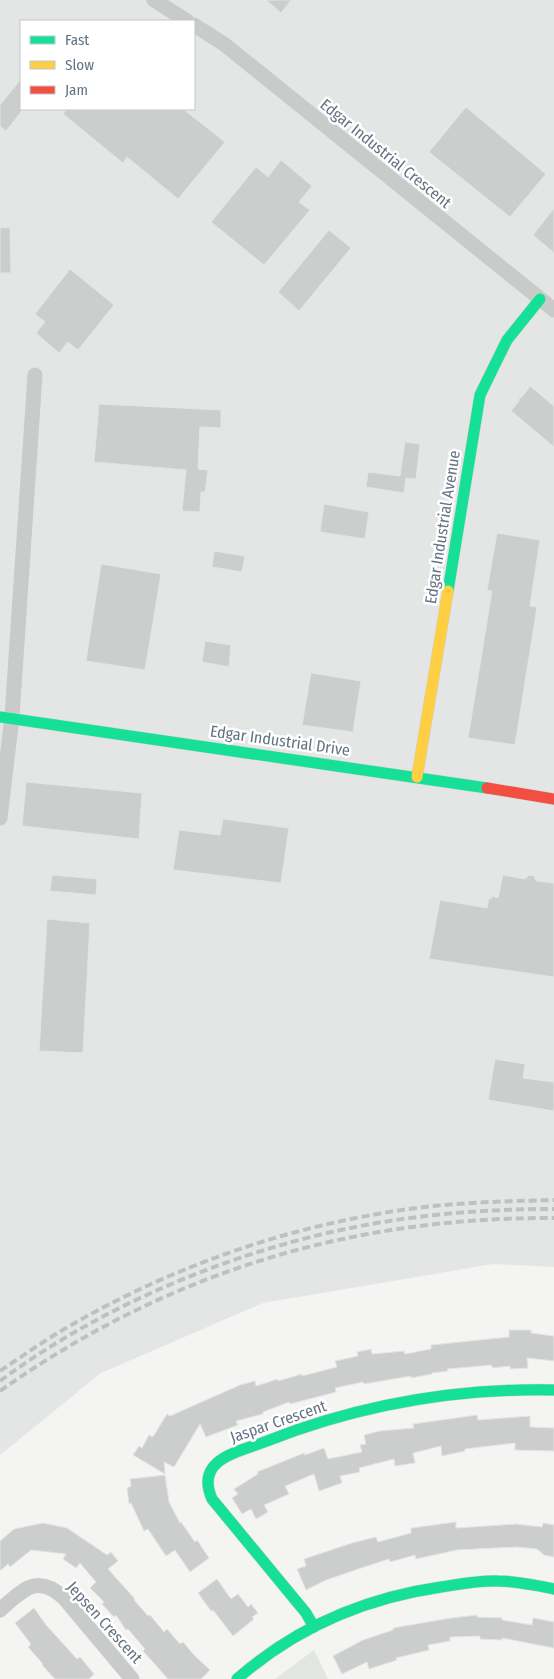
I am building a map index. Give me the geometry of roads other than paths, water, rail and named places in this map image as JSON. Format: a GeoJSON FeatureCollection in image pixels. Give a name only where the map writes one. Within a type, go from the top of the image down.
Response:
{"type":"FeatureCollection","features":[{"type":"Feature","properties":{"kind":"street"},"geometry":{"type":"LineString","coordinates":[[154,0],[185,20]]}},
{"type":"Feature","properties":{"kind":"street","name":"Edgar Industrial Crescent"},"geometry":{"type":"LineString","coordinates":[[195,26],[224,44],[554,310]]}},
{"type":"Feature","properties":{"kind":"street","name":"Edgar Industrial Avenue"},"geometry":{"type":"LineString","coordinates":[[417,777],[480,394],[507,340],[540,299]]}},
{"type":"Feature","properties":{"kind":"street"},"geometry":{"type":"LineString","coordinates":[[0,818],[6,717],[35,375]]}},
{"type":"Feature","properties":{"kind":"street","name":"Edgar Industrial Drive"},"geometry":{"type":"LineString","coordinates":[[6,717],[554,798]]}},
{"type":"Feature","properties":{"kind":"street","name":"Jaspar Crescent"},"geometry":{"type":"LineString","coordinates":[[314,1627],[306,1613],[212,1499],[207,1486],[207,1480],[218,1462],[232,1454],[315,1423],[383,1406],[433,1396],[554,1390]]}},
{"type":"Feature","properties":{"kind":"street"},"geometry":{"type":"LineString","coordinates":[[236,1679],[261,1658],[314,1627],[365,1604],[407,1592],[479,1580],[516,1582],[554,1589]]}},
{"type":"Feature","properties":{"kind":"street","name":"Jepsen Crescent"},"geometry":{"type":"LineString","coordinates":[[0,1610],[29,1587],[38,1585],[56,1590],[132,1679]]}},
{"type":"Feature","properties":{"kind":"railway"},"geometry":{"type":"LineString","coordinates":[[0,1371],[64,1329],[115,1301],[158,1281],[247,1247],[339,1221],[386,1213],[433,1206],[554,1200]]}},
{"type":"Feature","properties":{"kind":"railway"},"geometry":{"type":"LineString","coordinates":[[0,1381],[37,1355],[118,1309],[160,1289],[248,1255],[363,1225],[445,1214],[499,1210],[554,1209]]}},
{"type":"Feature","properties":{"kind":"railway"},"geometry":{"type":"LineString","coordinates":[[0,1391],[63,1350],[128,1314],[195,1284],[263,1260],[333,1241],[404,1228],[478,1220],[554,1218]]}}]}
